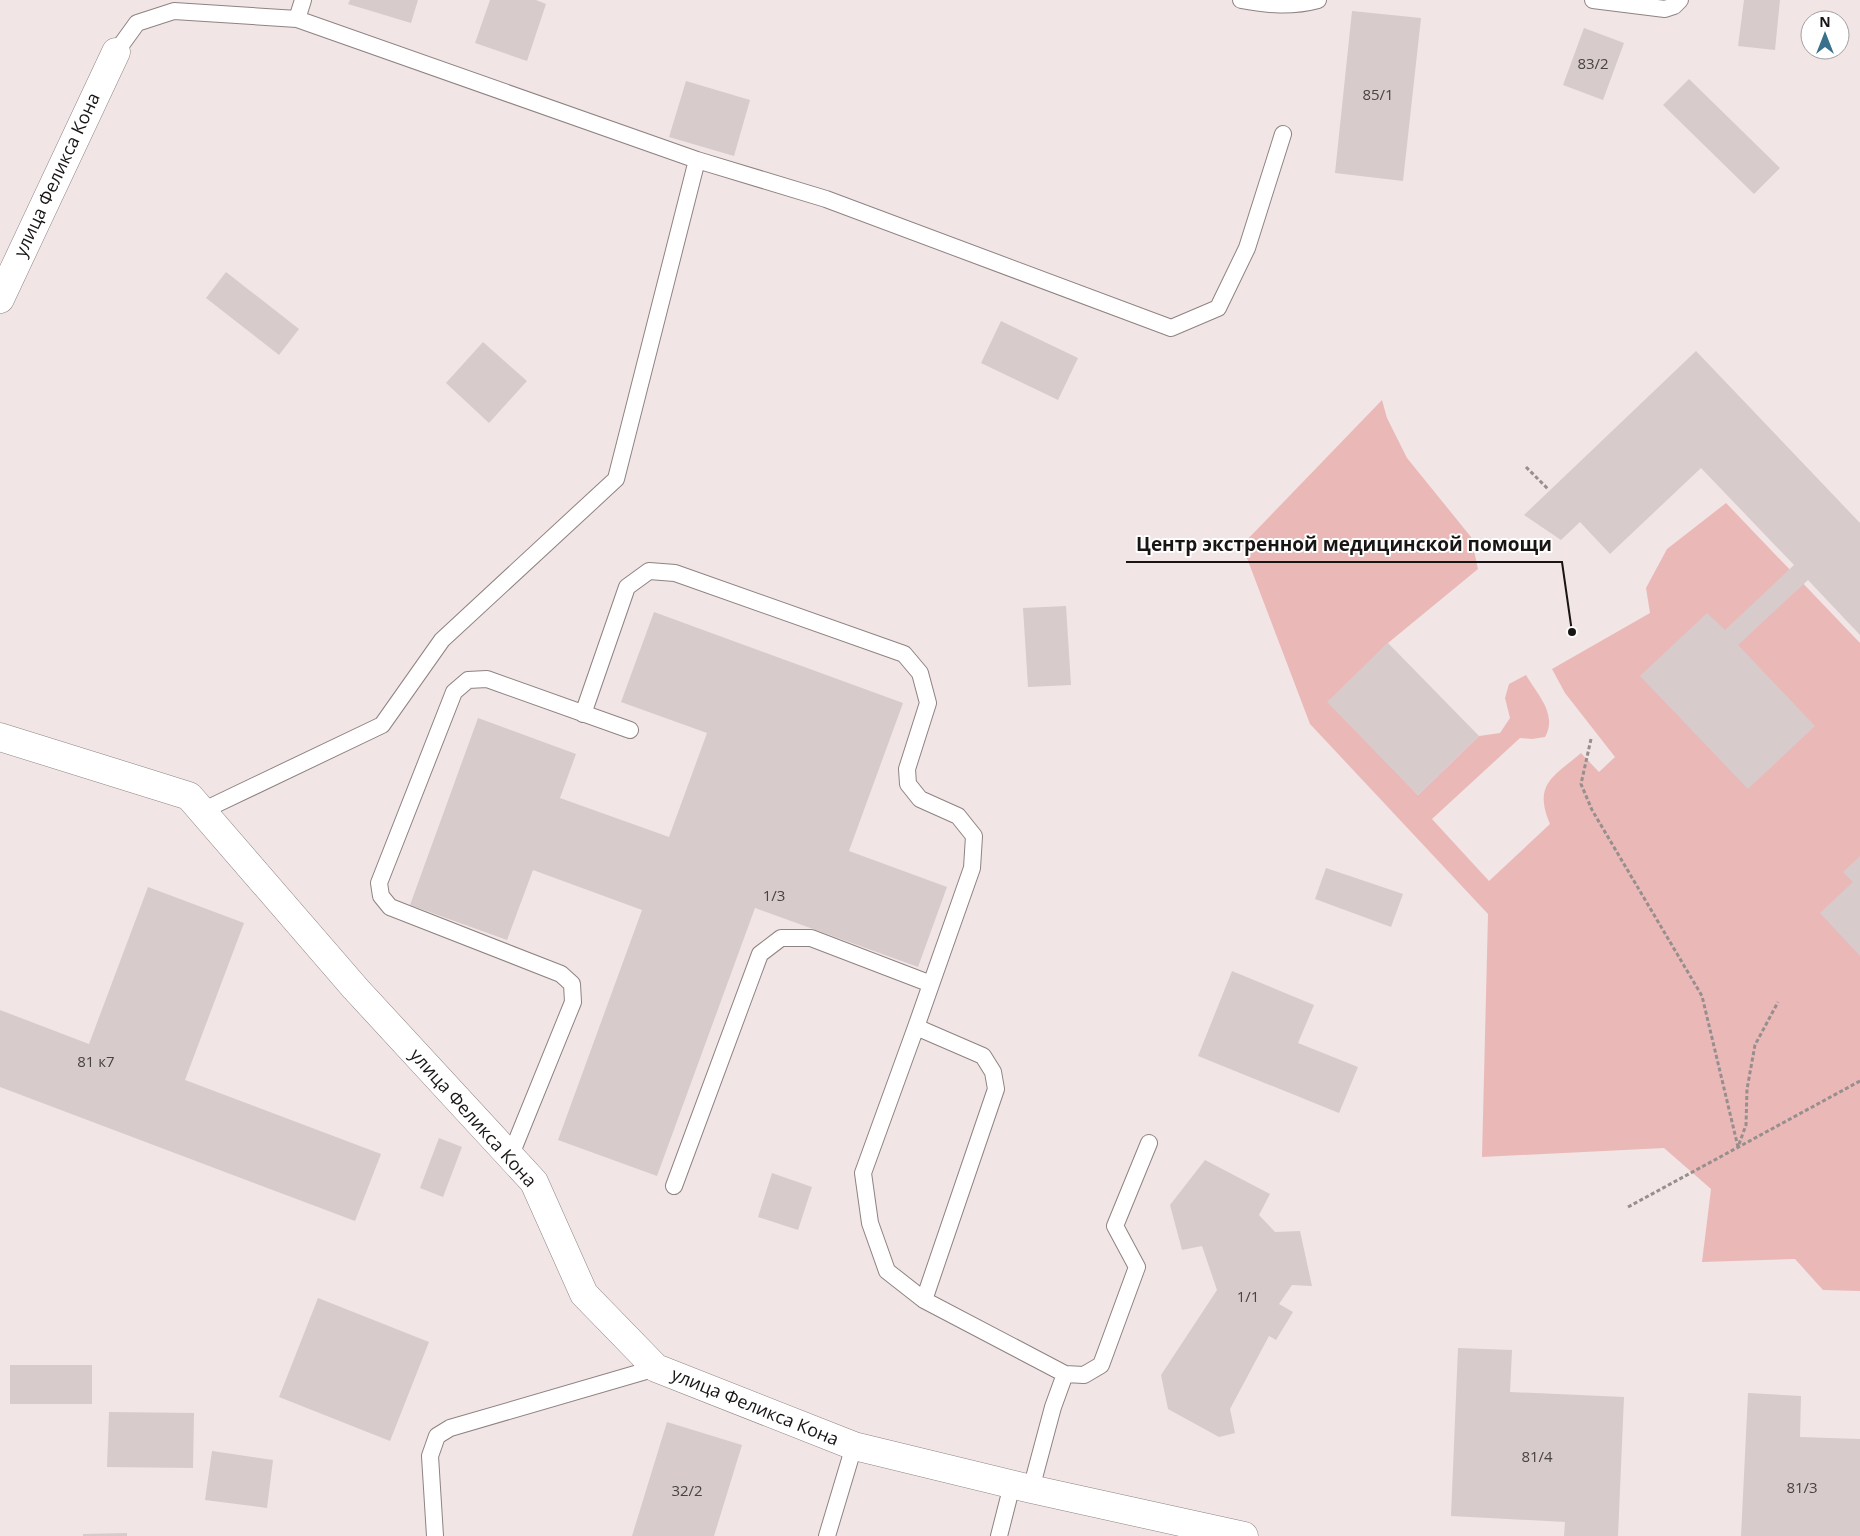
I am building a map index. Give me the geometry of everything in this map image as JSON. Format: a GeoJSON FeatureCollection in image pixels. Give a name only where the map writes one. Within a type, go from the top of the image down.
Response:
{"type":"FeatureCollection","features":[{"type":"Feature","properties":{"kind":"street","name":"улица Феликса Кона"},"geometry":{"type":"LineString","coordinates":[[0,299],[116,52]]}},
{"type":"Feature","properties":{"kind":"street","name":"улица Феликса Кона"},"geometry":{"type":"LineString","coordinates":[[0,737],[189,796],[355,988],[534,1182],[584,1294],[656,1368],[854,1446],[1022,1487],[1244,1536]]}},
{"type":"Feature","properties":{"kind":"lane"},"geometry":{"type":"LineString","coordinates":[[297,19],[303,0]]}},
{"type":"Feature","properties":{"kind":"lane"},"geometry":{"type":"LineString","coordinates":[[1241,0],[1275,5],[1302,4],[1318,0]]}},
{"type":"Feature","properties":{"kind":"lane"},"geometry":{"type":"LineString","coordinates":[[1593,0],[1665,9],[1674,6],[1680,0]]}},
{"type":"Feature","properties":{"kind":"lane"},"geometry":{"type":"LineString","coordinates":[[116,52],[137,23],[174,11],[297,19],[698,160],[826,199],[1171,328],[1218,308],[1247,248],[1283,134]]}},
{"type":"Feature","properties":{"kind":"lane"},"geometry":{"type":"LineString","coordinates":[[202,812],[382,725],[442,640],[616,479],[698,160]]}},
{"type":"Feature","properties":{"kind":"lane"},"geometry":{"type":"LineString","coordinates":[[583,714],[627,587],[649,572],[676,573],[904,654],[920,673],[928,703],[907,769],[908,784],[920,799],[958,816],[974,836],[972,868],[862,1174],[870,1223],[887,1271],[924,1300],[1065,1374],[1084,1375],[1101,1366],[1137,1267],[1115,1226],[1149,1143]]}},
{"type":"Feature","properties":{"kind":"lane"},"geometry":{"type":"LineString","coordinates":[[510,1157],[573,1002],[572,984],[562,974],[390,908],[381,896],[379,883],[454,692],[468,680],[486,679],[630,730]]}},
{"type":"Feature","properties":{"kind":"lane"},"geometry":{"type":"LineString","coordinates":[[674,1186],[760,954],[781,938],[811,938],[931,984]]}},
{"type":"Feature","properties":{"kind":"lane"},"geometry":{"type":"LineString","coordinates":[[916,1027],[982,1056],[993,1072],[996,1089],[924,1300]]}},
{"type":"Feature","properties":{"kind":"lane"},"geometry":{"type":"LineString","coordinates":[[434,1536],[430,1456],[437,1436],[450,1428],[656,1368]]}},
{"type":"Feature","properties":{"kind":"lane"},"geometry":{"type":"LineString","coordinates":[[999,1536],[1022,1487],[1065,1374]]}},
{"type":"Feature","properties":{"kind":"lane"},"geometry":{"type":"LineString","coordinates":[[827,1536],[854,1446]]}},
{"type":"Feature","properties":{"kind":"path"},"geometry":{"type":"LineString","coordinates":[[1526,467],[1550,490]]}},
{"type":"Feature","properties":{"kind":"path"},"geometry":{"type":"LineString","coordinates":[[1591,739],[1581,784],[1592,810],[1702,996],[1738,1147]]}},
{"type":"Feature","properties":{"kind":"path"},"geometry":{"type":"LineString","coordinates":[[1738,1147],[1746,1126],[1747,1089],[1755,1045],[1778,1002]]}},
{"type":"Feature","properties":{"kind":"path"},"geometry":{"type":"LineString","coordinates":[[1628,1207],[1860,1081]]}},
{"type":"Feature","properties":{"kind":"shaded area"},"geometry":{"type":"Polygon","coordinates":[[[1382,400],[1387,418],[1407,458],[1471,537],[1478,569],[1388,643],[1328,702],[1418,795],[1479,736],[1500,733],[1510,718],[1505,698],[1509,684],[1526,675],[1548,712],[1548,729],[1545,737],[1520,738],[1432,819],[1489,881],[1550,824],[1545,810],[1544,799],[1545,790],[1554,775],[1581,753],[1599,772],[1615,757],[1565,693],[1552,669],[1650,613],[1646,588],[1667,549],[1726,503],[1860,643],[1860,1291],[1823,1290],[1795,1259],[1702,1262],[1711,1189],[1664,1148],[1482,1157],[1488,914],[1310,724],[1242,545],[1382,400]]]}},
{"type":"Feature","properties":{"kind":"building"},"geometry":{"type":"Polygon","coordinates":[[[350,0],[418,0],[411,23],[348,4],[350,0]]]}},
{"type":"Feature","properties":{"kind":"building"},"geometry":{"type":"Polygon","coordinates":[[[490,0],[536,0],[546,4],[527,61],[475,43],[490,0]]]}},
{"type":"Feature","properties":{"kind":"building"},"geometry":{"type":"Polygon","coordinates":[[[1744,0],[1780,0],[1775,50],[1738,46],[1744,0]]]}},
{"type":"Feature","properties":{"kind":"building"},"geometry":{"type":"Polygon","coordinates":[[[1352,11],[1421,18],[1403,181],[1335,173],[1352,11]]]}},
{"type":"Feature","properties":{"kind":"building"},"geometry":{"type":"Polygon","coordinates":[[[1584,28],[1624,43],[1603,100],[1563,85],[1584,28]]]}},
{"type":"Feature","properties":{"kind":"building"},"geometry":{"type":"Polygon","coordinates":[[[1689,79],[1780,168],[1754,194],[1663,105],[1689,79]]]}},
{"type":"Feature","properties":{"kind":"building"},"geometry":{"type":"Polygon","coordinates":[[[686,81],[750,100],[734,156],[669,137],[686,81]]]}},
{"type":"Feature","properties":{"kind":"building"},"geometry":{"type":"Polygon","coordinates":[[[226,272],[299,329],[279,355],[206,298],[226,272]]]}},
{"type":"Feature","properties":{"kind":"building"},"geometry":{"type":"Polygon","coordinates":[[[1001,321],[1078,358],[1058,400],[981,363],[1001,321]]]}},
{"type":"Feature","properties":{"kind":"building"},"geometry":{"type":"Polygon","coordinates":[[[483,342],[527,381],[489,423],[446,383],[483,342]]]}},
{"type":"Feature","properties":{"kind":"building"},"geometry":{"type":"Polygon","coordinates":[[[1696,351],[1860,523],[1860,635],[1808,580],[1738,645],[1815,726],[1748,789],[1640,676],[1707,613],[1725,630],[1794,565],[1701,468],[1610,554],[1580,522],[1561,540],[1524,515],[1696,351]]]}},
{"type":"Feature","properties":{"kind":"building"},"geometry":{"type":"Polygon","coordinates":[[[1066,606],[1071,685],[1028,687],[1023,608],[1066,606]]]}},
{"type":"Feature","properties":{"kind":"building"},"geometry":{"type":"Polygon","coordinates":[[[654,612],[903,703],[849,851],[947,887],[918,967],[755,908],[657,1176],[558,1140],[642,910],[533,870],[507,940],[410,905],[478,718],[576,754],[560,798],[669,837],[707,733],[621,702],[654,612]]]}},
{"type":"Feature","properties":{"kind":"building"},"geometry":{"type":"Polygon","coordinates":[[[1388,643],[1479,736],[1418,795],[1327,702],[1388,643]]]}},
{"type":"Feature","properties":{"kind":"building"},"geometry":{"type":"Polygon","coordinates":[[[1860,856],[1860,956],[1820,913],[1853,882],[1843,872],[1860,856]]]}},
{"type":"Feature","properties":{"kind":"building"},"geometry":{"type":"Polygon","coordinates":[[[1326,868],[1403,894],[1391,927],[1315,899],[1326,868]]]}},
{"type":"Feature","properties":{"kind":"building"},"geometry":{"type":"Polygon","coordinates":[[[148,887],[244,923],[185,1080],[381,1154],[355,1221],[0,1087],[0,1010],[89,1044],[148,887]]]}},
{"type":"Feature","properties":{"kind":"building"},"geometry":{"type":"Polygon","coordinates":[[[1232,971],[1314,1005],[1298,1043],[1358,1067],[1339,1113],[1198,1056],[1232,971]]]}},
{"type":"Feature","properties":{"kind":"building"},"geometry":{"type":"Polygon","coordinates":[[[439,1138],[462,1147],[443,1197],[420,1188],[439,1138]]]}},
{"type":"Feature","properties":{"kind":"building"},"geometry":{"type":"Polygon","coordinates":[[[1205,1160],[1270,1194],[1259,1215],[1275,1232],[1300,1231],[1312,1286],[1292,1285],[1279,1304],[1293,1312],[1276,1340],[1269,1336],[1230,1409],[1235,1433],[1219,1437],[1168,1409],[1161,1375],[1217,1290],[1202,1246],[1182,1250],[1170,1205],[1205,1160]]]}},
{"type":"Feature","properties":{"kind":"building"},"geometry":{"type":"Polygon","coordinates":[[[772,1173],[812,1187],[798,1230],[758,1217],[772,1173]]]}},
{"type":"Feature","properties":{"kind":"building"},"geometry":{"type":"Polygon","coordinates":[[[318,1298],[429,1342],[390,1441],[279,1397],[318,1298]]]}},
{"type":"Feature","properties":{"kind":"building"},"geometry":{"type":"Polygon","coordinates":[[[1458,1348],[1512,1350],[1510,1392],[1624,1397],[1618,1536],[1564,1536],[1565,1522],[1451,1516],[1458,1348]]]}},
{"type":"Feature","properties":{"kind":"building"},"geometry":{"type":"Polygon","coordinates":[[[10,1365],[92,1365],[92,1404],[10,1404],[10,1365]]]}},
{"type":"Feature","properties":{"kind":"building"},"geometry":{"type":"Polygon","coordinates":[[[1748,1393],[1801,1396],[1800,1437],[1860,1439],[1860,1536],[1741,1536],[1748,1393]]]}},
{"type":"Feature","properties":{"kind":"building"},"geometry":{"type":"Polygon","coordinates":[[[109,1412],[194,1413],[193,1468],[107,1467],[109,1412]]]}},
{"type":"Feature","properties":{"kind":"building"},"geometry":{"type":"Polygon","coordinates":[[[667,1422],[742,1445],[714,1536],[632,1536],[667,1422]]]}},
{"type":"Feature","properties":{"kind":"building"},"geometry":{"type":"Polygon","coordinates":[[[212,1451],[273,1460],[267,1508],[205,1500],[212,1451]]]}},
{"type":"Feature","properties":{"kind":"building"},"geometry":{"type":"Polygon","coordinates":[[[127,1533],[127,1536],[83,1536],[83,1534],[127,1533]]]}},
{"type":"Feature","properties":{"kind":"place","name":"Центр экстренной медицинской помощи"},"geometry":{"type":"Point","coordinates":[1572,632]}}]}
